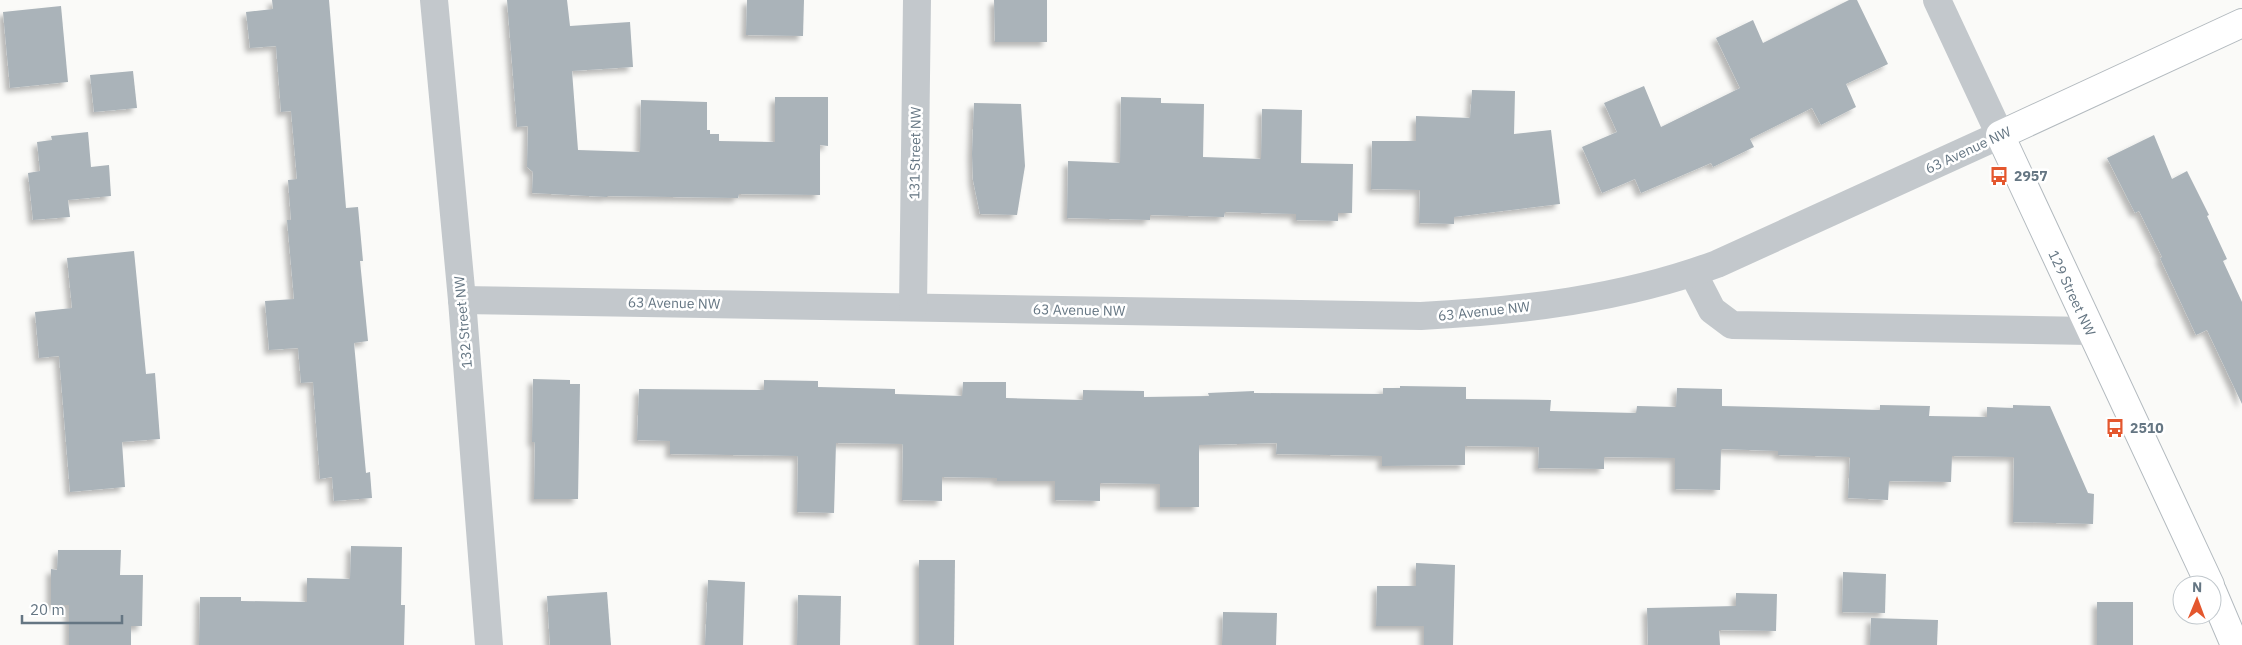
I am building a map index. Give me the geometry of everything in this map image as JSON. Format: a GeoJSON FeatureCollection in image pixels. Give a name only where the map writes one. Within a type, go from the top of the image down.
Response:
{"type":"FeatureCollection","features":[{"type":"Feature","properties":{"kind":"street","name":"132 Street NW"},"geometry":{"type":"LineString","coordinates":[[434,0],[462,300],[489,645]]}},
{"type":"Feature","properties":{"kind":"street","name":"131 Street NW"},"geometry":{"type":"LineString","coordinates":[[913,307],[917,0]]}},
{"type":"Feature","properties":{"kind":"street","name":"129 Street NW"},"geometry":{"type":"LineString","coordinates":[[1937,0],[2205,575]]}},
{"type":"Feature","properties":{"kind":"street","name":"63 Avenue NW"},"geometry":{"type":"LineString","coordinates":[[462,300],[1421,316],[1509,310],[1570,301],[1622,292],[1693,273],[2242,24]]}},
{"type":"Feature","properties":{"kind":"street"},"geometry":{"type":"LineString","coordinates":[[1693,273],[1712,310],[1732,325],[2090,331]]}},
{"type":"Feature","properties":{"kind":"street"},"geometry":{"type":"LineString","coordinates":[[2222,614],[2235,645]]}},
{"type":"Feature","properties":{"kind":"building"},"geometry":{"type":"Polygon","coordinates":[[[272,0],[329,0],[346,208],[358,207],[363,261],[360,261],[368,341],[354,343],[366,473],[370,472],[372,498],[334,501],[332,477],[320,479],[313,382],[301,383],[298,348],[269,350],[265,301],[294,299],[287,220],[291,220],[288,180],[297,179],[291,111],[281,112],[276,46],[250,48],[246,12],[273,9],[272,0]]]}},
{"type":"Feature","properties":{"kind":"building"},"geometry":{"type":"Polygon","coordinates":[[[507,0],[567,0],[570,26],[630,22],[633,67],[572,71],[578,150],[640,152],[641,100],[707,102],[707,130],[710,130],[710,134],[719,134],[719,141],[775,142],[775,97],[828,97],[828,146],[820,145],[820,195],[739,194],[738,198],[607,197],[532,193],[533,172],[527,167],[528,126],[517,127],[507,0]]]}},
{"type":"Feature","properties":{"kind":"building"},"geometry":{"type":"Polygon","coordinates":[[[747,0],[804,0],[803,36],[746,35],[747,0]]]}},
{"type":"Feature","properties":{"kind":"building"},"geometry":{"type":"Polygon","coordinates":[[[994,0],[1047,0],[1047,42],[995,42],[994,0]]]}},
{"type":"Feature","properties":{"kind":"building"},"geometry":{"type":"Polygon","coordinates":[[[1849,0],[1857,0],[1888,64],[1846,84],[1856,107],[1821,125],[1812,108],[1750,139],[1754,147],[1713,167],[1711,163],[1641,193],[1635,179],[1602,193],[1582,147],[1617,132],[1604,103],[1644,86],[1661,127],[1740,88],[1716,38],[1753,20],[1763,43],[1849,0]]]}},
{"type":"Feature","properties":{"kind":"building"},"geometry":{"type":"Polygon","coordinates":[[[61,6],[68,82],[10,88],[3,12],[61,6]]]}},
{"type":"Feature","properties":{"kind":"building"},"geometry":{"type":"Polygon","coordinates":[[[133,71],[137,108],[94,112],[90,75],[133,71]]]}},
{"type":"Feature","properties":{"kind":"building"},"geometry":{"type":"Polygon","coordinates":[[[1472,90],[1515,91],[1514,134],[1551,130],[1560,204],[1454,217],[1454,224],[1419,223],[1420,190],[1371,189],[1372,141],[1416,141],[1416,116],[1470,118],[1472,90]]]}},
{"type":"Feature","properties":{"kind":"building"},"geometry":{"type":"Polygon","coordinates":[[[1121,97],[1161,98],[1161,103],[1204,104],[1203,157],[1261,159],[1262,109],[1302,110],[1301,163],[1353,164],[1352,213],[1338,213],[1338,221],[1296,220],[1296,214],[1225,212],[1224,217],[1150,215],[1150,220],[1067,218],[1068,161],[1120,163],[1121,97]]]}},
{"type":"Feature","properties":{"kind":"building"},"geometry":{"type":"Polygon","coordinates":[[[974,103],[1021,104],[1025,166],[1017,215],[980,214],[973,180],[974,103]]]}},
{"type":"Feature","properties":{"kind":"building"},"geometry":{"type":"Polygon","coordinates":[[[88,132],[91,167],[109,165],[111,196],[68,200],[70,217],[33,220],[28,173],[40,171],[37,142],[52,140],[51,136],[88,132]]]}},
{"type":"Feature","properties":{"kind":"building"},"geometry":{"type":"Polygon","coordinates":[[[2154,135],[2172,179],[2187,171],[2209,215],[2207,216],[2227,259],[2223,261],[2242,302],[2242,404],[2207,330],[2196,335],[2160,258],[2162,257],[2139,211],[2135,213],[2107,158],[2154,135]]]}},
{"type":"Feature","properties":{"kind":"building"},"geometry":{"type":"Polygon","coordinates":[[[134,251],[146,374],[155,373],[160,439],[122,442],[125,487],[70,492],[59,356],[39,358],[35,312],[72,308],[67,258],[134,251]]]}},
{"type":"Feature","properties":{"kind":"building"},"geometry":{"type":"Polygon","coordinates":[[[533,379],[570,380],[570,384],[580,384],[578,499],[534,499],[535,442],[532,442],[533,379]]]}},
{"type":"Feature","properties":{"kind":"building"},"geometry":{"type":"Polygon","coordinates":[[[764,380],[818,381],[818,387],[895,389],[895,394],[962,396],[963,382],[1006,382],[1006,398],[1083,400],[1083,390],[1144,391],[1144,397],[1209,396],[1208,393],[1254,391],[1254,393],[1383,394],[1383,388],[1400,388],[1400,386],[1466,387],[1466,399],[1551,400],[1550,411],[1636,413],[1637,406],[1676,407],[1677,388],[1722,389],[1722,406],[1880,410],[1880,405],[1930,406],[1929,416],[1987,417],[1987,407],[2013,408],[2013,405],[2050,406],[2088,493],[2094,494],[2093,524],[2013,522],[2014,457],[1952,456],[1951,482],[1889,481],[1888,500],[1848,498],[1850,457],[1778,455],[1778,451],[1721,449],[1720,490],[1675,489],[1675,458],[1604,457],[1604,469],[1538,468],[1539,447],[1465,446],[1465,465],[1382,466],[1382,456],[1276,454],[1277,443],[1199,445],[1199,507],[1160,507],[1160,484],[1100,483],[1100,501],[1055,500],[1055,481],[997,481],[997,478],[942,477],[942,501],[902,500],[903,444],[836,443],[834,513],[797,512],[798,456],[670,454],[670,441],[637,440],[639,389],[764,390],[764,380]]]}},
{"type":"Feature","properties":{"kind":"building"},"geometry":{"type":"Polygon","coordinates":[[[351,546],[402,547],[401,605],[405,605],[404,645],[199,645],[200,597],[241,597],[241,601],[307,602],[307,578],[350,579],[351,546]]]}},
{"type":"Feature","properties":{"kind":"building"},"geometry":{"type":"Polygon","coordinates":[[[58,550],[121,550],[120,575],[143,575],[142,626],[131,626],[131,645],[69,645],[69,605],[51,605],[51,569],[57,570],[58,550]]]}},
{"type":"Feature","properties":{"kind":"building"},"geometry":{"type":"Polygon","coordinates":[[[919,560],[955,560],[954,645],[919,645],[919,560]]]}},
{"type":"Feature","properties":{"kind":"building"},"geometry":{"type":"Polygon","coordinates":[[[1416,563],[1455,565],[1453,645],[1424,645],[1424,626],[1376,626],[1377,586],[1416,586],[1416,563]]]}},
{"type":"Feature","properties":{"kind":"building"},"geometry":{"type":"Polygon","coordinates":[[[1843,572],[1886,574],[1885,613],[1842,612],[1843,572]]]}},
{"type":"Feature","properties":{"kind":"building"},"geometry":{"type":"Polygon","coordinates":[[[708,580],[745,582],[743,645],[705,645],[708,580]]]}},
{"type":"Feature","properties":{"kind":"building"},"geometry":{"type":"Polygon","coordinates":[[[607,592],[611,645],[550,645],[547,596],[607,592]]]}},
{"type":"Feature","properties":{"kind":"building"},"geometry":{"type":"Polygon","coordinates":[[[1736,593],[1777,594],[1776,631],[1719,630],[1720,645],[1648,645],[1647,608],[1736,606],[1736,593]]]}},
{"type":"Feature","properties":{"kind":"building"},"geometry":{"type":"Polygon","coordinates":[[[798,595],[841,596],[840,645],[797,645],[798,595]]]}},
{"type":"Feature","properties":{"kind":"building"},"geometry":{"type":"Polygon","coordinates":[[[2097,602],[2133,602],[2133,645],[2097,645],[2097,602]]]}},
{"type":"Feature","properties":{"kind":"building"},"geometry":{"type":"Polygon","coordinates":[[[1223,612],[1277,613],[1276,645],[1222,645],[1223,612]]]}},
{"type":"Feature","properties":{"kind":"building"},"geometry":{"type":"Polygon","coordinates":[[[1871,618],[1938,620],[1937,645],[1870,645],[1871,618]]]}},
{"type":"Feature","properties":{"kind":"place","name":"2957"},"geometry":{"type":"Point","coordinates":[1999,176]}},
{"type":"Feature","properties":{"kind":"place","name":"2510"},"geometry":{"type":"Point","coordinates":[2115,428]}}]}
